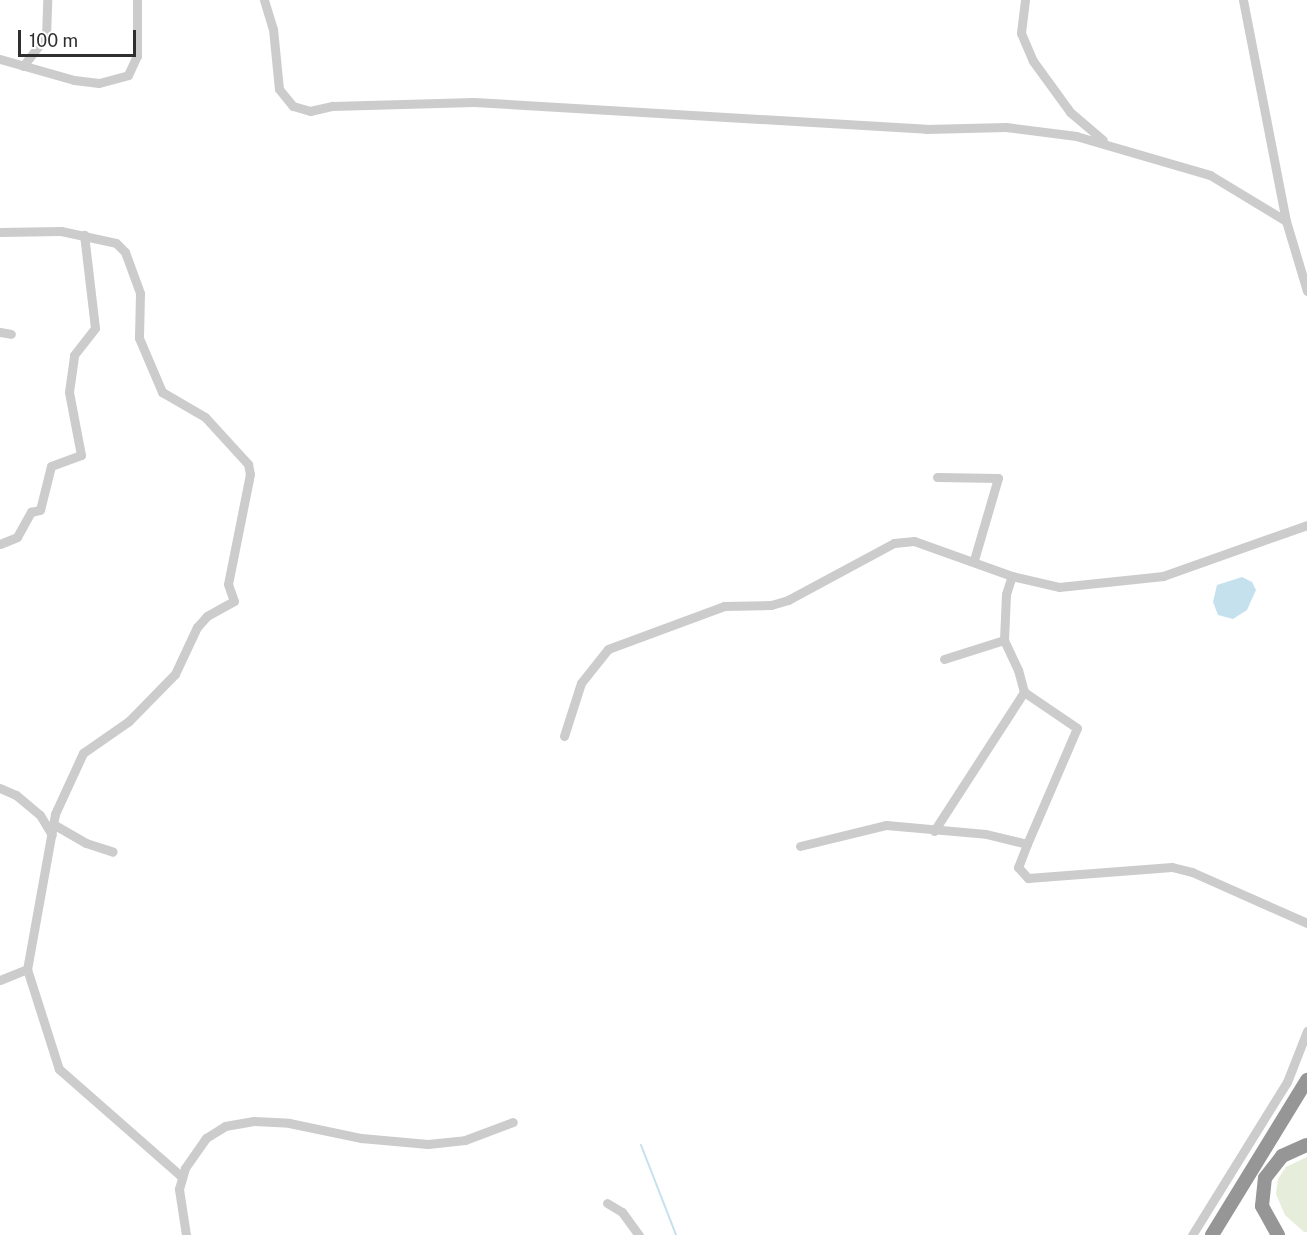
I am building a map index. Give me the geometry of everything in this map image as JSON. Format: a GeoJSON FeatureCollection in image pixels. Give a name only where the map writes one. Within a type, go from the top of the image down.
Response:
{"type":"FeatureCollection","features":[{"type":"Feature","properties":{"kind":"highway"},"geometry":{"type":"LineString","coordinates":[[1212,1235],[1307,1080]]}},
{"type":"Feature","properties":{"kind":"highway"},"geometry":{"type":"LineString","coordinates":[[1278,1235],[1262,1206],[1265,1178],[1282,1156],[1307,1145]]}},
{"type":"Feature","properties":{"kind":"street"},"geometry":{"type":"LineString","coordinates":[[23,66],[46,37],[46,0]]}},
{"type":"Feature","properties":{"kind":"street"},"geometry":{"type":"LineString","coordinates":[[0,59],[99,83],[128,75],[137,56],[137,0]]}},
{"type":"Feature","properties":{"kind":"street"},"geometry":{"type":"LineString","coordinates":[[264,0],[273,29],[279,89],[293,106],[310,111],[332,106],[484,102],[926,129],[1006,127],[1110,144],[1142,158],[1210,176],[1286,221]]}},
{"type":"Feature","properties":{"kind":"street"},"geometry":{"type":"LineString","coordinates":[[1025,0],[1021,33],[1033,61],[1070,112],[1110,144]]}},
{"type":"Feature","properties":{"kind":"street"},"geometry":{"type":"LineString","coordinates":[[1243,0],[1286,221],[1307,291]]}},
{"type":"Feature","properties":{"kind":"street"},"geometry":{"type":"LineString","coordinates":[[0,232],[84,235],[116,243],[125,252],[140,293],[139,338],[162,392],[205,417],[240,453],[250,474],[228,584],[234,601],[207,616],[197,627],[175,674],[129,722],[83,753],[53,824],[27,969],[59,1069],[182,1177]]}},
{"type":"Feature","properties":{"kind":"street"},"geometry":{"type":"LineString","coordinates":[[0,544],[17,537],[31,512],[40,510],[51,466],[81,456],[69,392],[74,355],[95,328],[84,235]]}},
{"type":"Feature","properties":{"kind":"street"},"geometry":{"type":"LineString","coordinates":[[0,332],[11,334]]}},
{"type":"Feature","properties":{"kind":"street"},"geometry":{"type":"LineString","coordinates":[[937,477],[998,478],[974,560]]}},
{"type":"Feature","properties":{"kind":"street"},"geometry":{"type":"LineString","coordinates":[[564,736],[581,683],[608,649],[724,606],[771,605],[788,600],[894,543],[914,541],[974,560],[1012,576],[1059,586],[1163,576],[1307,525]]}},
{"type":"Feature","properties":{"kind":"street"},"geometry":{"type":"LineString","coordinates":[[1012,576],[1006,594],[1004,640],[1018,670],[1024,693],[1077,728],[1018,867],[1028,878],[1172,867],[1192,872],[1307,923]]}},
{"type":"Feature","properties":{"kind":"street"},"geometry":{"type":"LineString","coordinates":[[944,659],[1004,640]]}},
{"type":"Feature","properties":{"kind":"street"},"geometry":{"type":"LineString","coordinates":[[934,831],[1024,693]]}},
{"type":"Feature","properties":{"kind":"street"},"geometry":{"type":"LineString","coordinates":[[0,788],[16,795],[40,815],[52,835]]}},
{"type":"Feature","properties":{"kind":"street"},"geometry":{"type":"LineString","coordinates":[[53,824],[86,843],[113,852]]}},
{"type":"Feature","properties":{"kind":"street"},"geometry":{"type":"LineString","coordinates":[[800,846],[886,825],[986,834],[1027,844]]}},
{"type":"Feature","properties":{"kind":"street"},"geometry":{"type":"LineString","coordinates":[[0,980],[27,969]]}},
{"type":"Feature","properties":{"kind":"street"},"geometry":{"type":"LineString","coordinates":[[1192,1235],[1287,1082],[1307,1031]]}},
{"type":"Feature","properties":{"kind":"street"},"geometry":{"type":"LineString","coordinates":[[186,1235],[180,1199],[182,1177],[206,1138],[225,1126],[238,1123],[289,1123],[371,1139],[428,1144],[465,1140],[513,1122]]}},
{"type":"Feature","properties":{"kind":"street"},"geometry":{"type":"LineString","coordinates":[[607,1203],[622,1212],[639,1235]]}},
{"type":"Feature","properties":{"kind":"green space"},"geometry":{"type":"Polygon","coordinates":[[[1307,1157],[1307,1232],[1304,1232],[1285,1215],[1276,1194],[1278,1179],[1286,1167],[1307,1157]]]}},
{"type":"Feature","properties":{"kind":"water"},"geometry":{"type":"Polygon","coordinates":[[[1242,577],[1252,582],[1256,590],[1247,610],[1233,619],[1218,615],[1213,602],[1217,585],[1242,577]]]}},
{"type":"Feature","properties":{"kind":"waterway"},"geometry":{"type":"LineString","coordinates":[[641,1145],[676,1235]]}}]}
